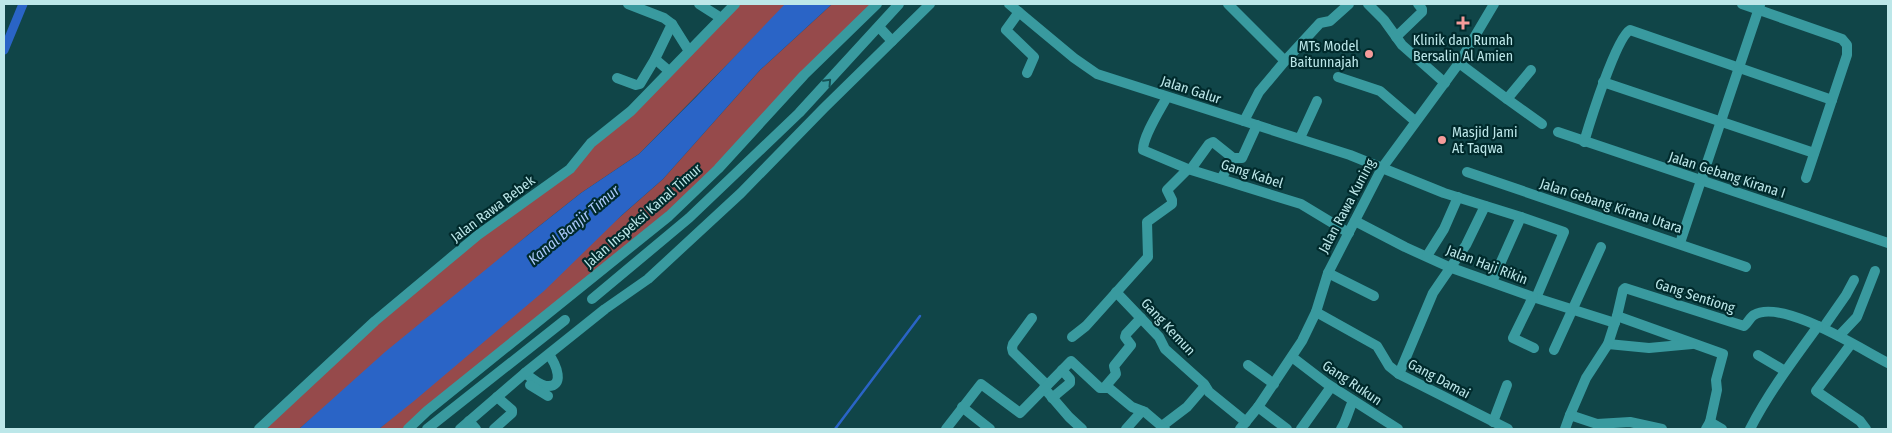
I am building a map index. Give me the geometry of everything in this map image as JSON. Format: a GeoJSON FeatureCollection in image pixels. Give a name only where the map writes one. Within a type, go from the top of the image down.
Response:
{"type":"FeatureCollection","features":[{"type":"Feature","properties":{"kind":"street"},"geometry":{"type":"LineString","coordinates":[[628,4],[664,18],[672,24],[689,51]]}},
{"type":"Feature","properties":{"kind":"street"},"geometry":{"type":"LineString","coordinates":[[699,4],[721,18]]}},
{"type":"Feature","properties":{"kind":"street","name":"Jalan Rawa Bebek"},"geometry":{"type":"LineString","coordinates":[[259,429],[374,321],[478,234],[570,169],[591,143],[630,111],[735,4]]}},
{"type":"Feature","properties":{"kind":"street","name":"Jalan Inspeksi Kanal Timur"},"geometry":{"type":"LineString","coordinates":[[408,429],[435,405],[669,216],[718,169],[804,75],[877,4]]}},
{"type":"Feature","properties":{"kind":"street"},"geometry":{"type":"LineString","coordinates":[[592,299],[689,218],[799,113],[858,51],[899,4]]}},
{"type":"Feature","properties":{"kind":"street"},"geometry":{"type":"LineString","coordinates":[[460,429],[472,425],[497,397],[522,376],[604,309],[656,271],[741,193],[930,4]]}},
{"type":"Feature","properties":{"kind":"street","name":"Jalan Galur"},"geometry":{"type":"LineString","coordinates":[[1010,4],[1086,68],[1097,74],[1300,138],[1350,155],[1418,184],[1564,232],[1534,297]]}},
{"type":"Feature","properties":{"kind":"street"},"geometry":{"type":"LineString","coordinates":[[1228,4],[1285,61]]}},
{"type":"Feature","properties":{"kind":"street"},"geometry":{"type":"LineString","coordinates":[[1244,120],[1259,92],[1285,61],[1320,23],[1330,21],[1349,4]]}},
{"type":"Feature","properties":{"kind":"street"},"geometry":{"type":"LineString","coordinates":[[1368,4],[1384,20],[1412,55],[1444,83]]}},
{"type":"Feature","properties":{"kind":"street"},"geometry":{"type":"LineString","coordinates":[[1396,37],[1422,12],[1418,4]]}},
{"type":"Feature","properties":{"kind":"street","name":"Jalan Rawa Kuning"},"geometry":{"type":"LineString","coordinates":[[1243,426],[1292,358],[1316,312],[1328,273],[1382,168],[1459,63],[1494,4]]}},
{"type":"Feature","properties":{"kind":"street"},"geometry":{"type":"LineString","coordinates":[[1742,4],[1759,7],[1842,39],[1847,45],[1847,55],[1806,178]]}},
{"type":"Feature","properties":{"kind":"street"},"geometry":{"type":"LineString","coordinates":[[1680,243],[1759,7]]}},
{"type":"Feature","properties":{"kind":"street"},"geometry":{"type":"LineString","coordinates":[[1019,12],[1006,30],[1034,57],[1027,73]]}},
{"type":"Feature","properties":{"kind":"street"},"geometry":{"type":"LineString","coordinates":[[618,78],[638,85],[655,59],[672,24]]}},
{"type":"Feature","properties":{"kind":"street"},"geometry":{"type":"LineString","coordinates":[[879,27],[892,41]]}},
{"type":"Feature","properties":{"kind":"street"},"geometry":{"type":"LineString","coordinates":[[1584,142],[1604,82],[1624,36],[1630,30],[1832,100]]}},
{"type":"Feature","properties":{"kind":"street"},"geometry":{"type":"LineString","coordinates":[[655,59],[669,71]]}},
{"type":"Feature","properties":{"kind":"street"},"geometry":{"type":"LineString","coordinates":[[1459,63],[1542,124]]}},
{"type":"Feature","properties":{"kind":"street"},"geometry":{"type":"LineString","coordinates":[[1507,99],[1531,70]]}},
{"type":"Feature","properties":{"kind":"street"},"geometry":{"type":"LineString","coordinates":[[1338,77],[1380,91],[1415,121]]}},
{"type":"Feature","properties":{"kind":"street"},"geometry":{"type":"LineString","coordinates":[[1604,82],[1814,154]]}},
{"type":"Feature","properties":{"kind":"street","name":"Gang Kabel"},"geometry":{"type":"LineString","coordinates":[[1167,97],[1149,131],[1143,145],[1143,150],[1190,169],[1301,204],[1348,233]]}},
{"type":"Feature","properties":{"kind":"street"},"geometry":{"type":"LineString","coordinates":[[1300,138],[1317,101]]}},
{"type":"Feature","properties":{"kind":"street"},"geometry":{"type":"LineString","coordinates":[[1072,337],[1086,326],[1148,257],[1147,222],[1172,204],[1167,190],[1190,169],[1212,142],[1233,158],[1242,158],[1257,125]]}},
{"type":"Feature","properties":{"kind":"street","name":"Jalan Gebang Kirana I"},"geometry":{"type":"LineString","coordinates":[[1558,132],[1888,243]]}},
{"type":"Feature","properties":{"kind":"street"},"geometry":{"type":"LineString","coordinates":[[1221,179],[1233,158]]}},
{"type":"Feature","properties":{"kind":"street","name":"Jalan Gebang Kirana Utara"},"geometry":{"type":"LineString","coordinates":[[1467,172],[1746,267]]}},
{"type":"Feature","properties":{"kind":"street"},"geometry":{"type":"LineString","coordinates":[[1428,256],[1444,229],[1458,197]]}},
{"type":"Feature","properties":{"kind":"street"},"geometry":{"type":"LineString","coordinates":[[1399,374],[1427,305],[1449,267],[1466,244],[1485,206]]}},
{"type":"Feature","properties":{"kind":"street"},"geometry":{"type":"LineString","coordinates":[[1492,282],[1521,217]]}},
{"type":"Feature","properties":{"kind":"street","name":"Jalan Haji Rikin"},"geometry":{"type":"LineString","coordinates":[[1355,221],[1449,267],[1572,310],[1616,319],[1723,354],[1716,380],[1717,390],[1708,426]]}},
{"type":"Feature","properties":{"kind":"street"},"geometry":{"type":"LineString","coordinates":[[1554,350],[1600,247]]}},
{"type":"Feature","properties":{"kind":"street"},"geometry":{"type":"LineString","coordinates":[[644,257],[656,271]]}},
{"type":"Feature","properties":{"kind":"street"},"geometry":{"type":"LineString","coordinates":[[1839,336],[1857,317],[1875,271]]}},
{"type":"Feature","properties":{"kind":"street"},"geometry":{"type":"LineString","coordinates":[[1328,273],[1374,296]]}},
{"type":"Feature","properties":{"kind":"street"},"geometry":{"type":"LineString","coordinates":[[1750,429],[1763,404],[1785,371],[1846,295],[1854,280]]}},
{"type":"Feature","properties":{"kind":"street","name":"Gang Sentiong"},"geometry":{"type":"LineString","coordinates":[[1570,415],[1586,378],[1608,344],[1625,288],[1744,326],[1754,315],[1765,312],[1788,314],[1839,336],[1888,363]]}},
{"type":"Feature","properties":{"kind":"street","name":"Gang Kemun"},"geometry":{"type":"LineString","coordinates":[[1116,292],[1159,337],[1165,348],[1243,426]]}},
{"type":"Feature","properties":{"kind":"street"},"geometry":{"type":"LineString","coordinates":[[1534,297],[1513,339],[1534,348]]}},
{"type":"Feature","properties":{"kind":"street","name":"Gang Damai"},"geometry":{"type":"LineString","coordinates":[[1316,312],[1377,346],[1389,366],[1399,374],[1508,429]]}},
{"type":"Feature","properties":{"kind":"street"},"geometry":{"type":"LineString","coordinates":[[1032,318],[1013,344],[1013,352],[1046,386],[1052,398],[1082,429]]}},
{"type":"Feature","properties":{"kind":"street"},"geometry":{"type":"LineString","coordinates":[[1104,388],[1116,376],[1114,366],[1131,345],[1125,337],[1126,334],[1141,318]]}},
{"type":"Feature","properties":{"kind":"street"},"geometry":{"type":"LineString","coordinates":[[427,429],[565,320]]}},
{"type":"Feature","properties":{"kind":"street"},"geometry":{"type":"LineString","coordinates":[[1608,344],[1649,348],[1693,343]]}},
{"type":"Feature","properties":{"kind":"street"},"geometry":{"type":"LineString","coordinates":[[1851,344],[1816,388],[1816,391],[1860,421],[1866,429]]}},
{"type":"Feature","properties":{"kind":"street"},"geometry":{"type":"LineString","coordinates":[[522,376],[543,385],[549,386],[553,384],[558,375],[558,370],[549,355]]}},
{"type":"Feature","properties":{"kind":"street"},"geometry":{"type":"LineString","coordinates":[[1758,355],[1785,371]]}},
{"type":"Feature","properties":{"kind":"street","name":"Gang Rukun"},"geometry":{"type":"LineString","coordinates":[[1292,358],[1331,387],[1398,429]]}},
{"type":"Feature","properties":{"kind":"street"},"geometry":{"type":"LineString","coordinates":[[946,429],[981,384],[1020,413],[1071,361],[1100,388],[1109,388],[1132,407],[1142,411],[1164,428],[1187,407],[1205,386]]}},
{"type":"Feature","properties":{"kind":"street"},"geometry":{"type":"LineString","coordinates":[[1248,365],[1274,384]]}},
{"type":"Feature","properties":{"kind":"street"},"geometry":{"type":"LineString","coordinates":[[1052,398],[1070,383],[1070,379],[1062,370]]}},
{"type":"Feature","properties":{"kind":"street"},"geometry":{"type":"LineString","coordinates":[[522,376],[548,396]]}},
{"type":"Feature","properties":{"kind":"street"},"geometry":{"type":"LineString","coordinates":[[1493,422],[1507,385]]}},
{"type":"Feature","properties":{"kind":"street"},"geometry":{"type":"LineString","coordinates":[[1301,429],[1331,387]]}},
{"type":"Feature","properties":{"kind":"street"},"geometry":{"type":"LineString","coordinates":[[494,429],[512,413],[510,408],[497,397]]}},
{"type":"Feature","properties":{"kind":"street"},"geometry":{"type":"LineString","coordinates":[[1341,429],[1347,419],[1348,410],[1353,401]]}},
{"type":"Feature","properties":{"kind":"street"},"geometry":{"type":"LineString","coordinates":[[962,407],[990,429]]}},
{"type":"Feature","properties":{"kind":"street"},"geometry":{"type":"LineString","coordinates":[[1258,407],[1287,429]]}},
{"type":"Feature","properties":{"kind":"street"},"geometry":{"type":"LineString","coordinates":[[1126,429],[1142,411]]}},
{"type":"Feature","properties":{"kind":"street"},"geometry":{"type":"LineString","coordinates":[[1565,429],[1570,415],[1597,424],[1630,422],[1657,429]]}},
{"type":"Feature","properties":{"kind":"street"},"geometry":{"type":"LineString","coordinates":[[1708,426],[1722,429]]}},
{"type":"Feature","properties":{"kind":"shaded area"},"geometry":{"type":"Polygon","coordinates":[[[735,4],[787,4],[639,154],[581,193],[528,235],[299,429],[259,429],[448,260],[570,169],[631,111],[735,4]]]}},
{"type":"Feature","properties":{"kind":"shaded area"},"geometry":{"type":"Polygon","coordinates":[[[832,4],[877,4],[718,169],[408,429],[379,429],[663,179],[760,70],[832,4]]]}},
{"type":"Feature","properties":{"kind":"water","name":"Kanal Banjir Timur"},"geometry":{"type":"Polygon","coordinates":[[[785,4],[832,4],[760,70],[663,179],[622,215],[544,291],[379,429],[299,429],[385,352],[528,235],[581,193],[639,154],[785,4]]]}},
{"type":"Feature","properties":{"kind":"waterway"},"geometry":{"type":"LineString","coordinates":[[4,50],[23,4]]}},
{"type":"Feature","properties":{"kind":"waterway"},"geometry":{"type":"LineString","coordinates":[[835,429],[920,316]]}},
{"type":"Feature","properties":{"kind":"place","name":"Klinik dan Rumah Bersalin Al Amien"},"geometry":{"type":"Point","coordinates":[1463,23]}},
{"type":"Feature","properties":{"kind":"place","name":"MTs Model Baitunnajah"},"geometry":{"type":"Point","coordinates":[1369,54]}},
{"type":"Feature","properties":{"kind":"place","name":"Masjid Jami At Taqwa"},"geometry":{"type":"Point","coordinates":[1442,140]}}]}
